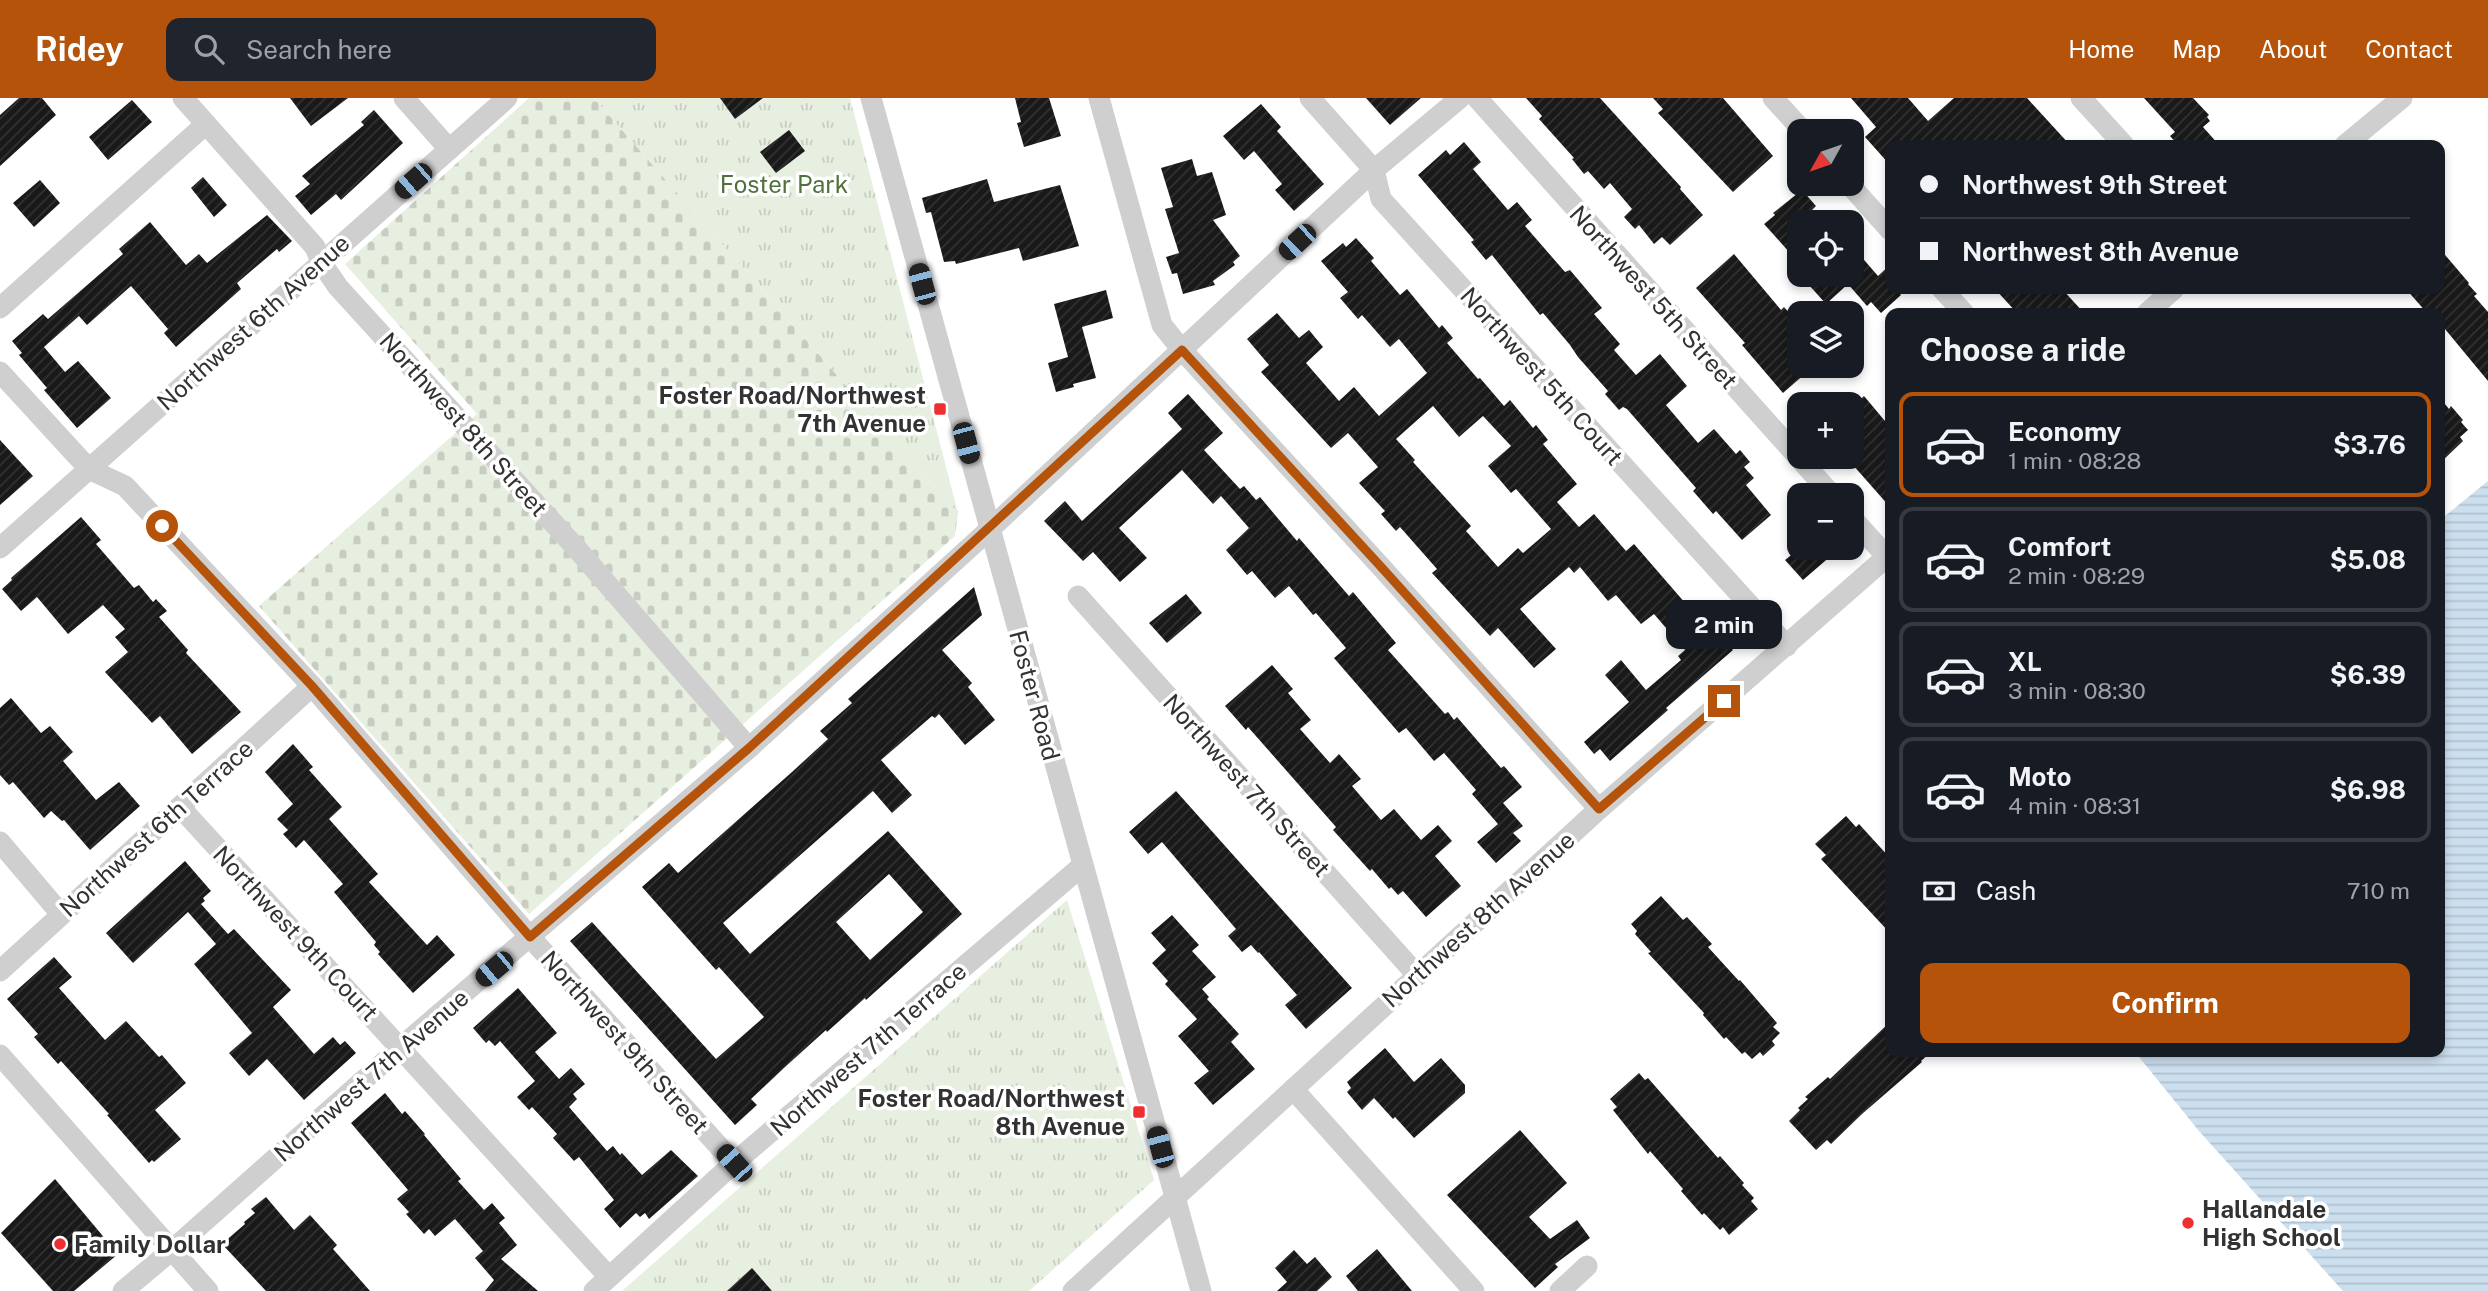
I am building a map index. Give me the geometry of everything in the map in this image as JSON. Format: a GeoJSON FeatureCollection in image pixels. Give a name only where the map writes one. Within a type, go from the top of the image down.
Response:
{"type":"FeatureCollection","features":[{"type":"Feature","properties":{"kind":"street","name":"Northwest 8th Street"},"geometry":{"type":"LineString","coordinates":[[183,98],[315,247],[321,262],[338,287],[577,549],[749,748]]}},
{"type":"Feature","properties":{"kind":"street"},"geometry":{"type":"LineString","coordinates":[[404,98],[450,149]]}},
{"type":"Feature","properties":{"kind":"street","name":"Northwest 6th Avenue"},"geometry":{"type":"LineString","coordinates":[[0,548],[507,98]]}},
{"type":"Feature","properties":{"kind":"street","name":"Foster Road"},"geometry":{"type":"LineString","coordinates":[[871,98],[1201,1291]]}},
{"type":"Feature","properties":{"kind":"street"},"geometry":{"type":"LineString","coordinates":[[1099,98],[1162,325],[1599,809]]}},
{"type":"Feature","properties":{"kind":"street","name":"Northwest 5th Court"},"geometry":{"type":"LineString","coordinates":[[1310,98],[1374,170],[1381,199],[1787,646]]}},
{"type":"Feature","properties":{"kind":"street","name":"Northwest 7th Avenue"},"geometry":{"type":"LineString","coordinates":[[123,1291],[401,1047],[749,748],[990,529],[1374,170],[1460,98]]}},
{"type":"Feature","properties":{"kind":"street","name":"Northwest 5th Street"},"geometry":{"type":"LineString","coordinates":[[1477,98],[1821,483]]}},
{"type":"Feature","properties":{"kind":"street"},"geometry":{"type":"LineString","coordinates":[[1773,98],[1792,119]]}},
{"type":"Feature","properties":{"kind":"street"},"geometry":{"type":"LineString","coordinates":[[2081,98],[2119,140]]}},
{"type":"Feature","properties":{"kind":"street"},"geometry":{"type":"LineString","coordinates":[[2351,140],[2402,98]]}},
{"type":"Feature","properties":{"kind":"street"},"geometry":{"type":"LineString","coordinates":[[0,308],[206,124]]}},
{"type":"Feature","properties":{"kind":"street"},"geometry":{"type":"LineString","coordinates":[[1860,196],[1885,224]]}},
{"type":"Feature","properties":{"kind":"street"},"geometry":{"type":"LineString","coordinates":[[1947,294],[1959,308]]}},
{"type":"Feature","properties":{"kind":"street"},"geometry":{"type":"LineString","coordinates":[[2153,308],[2168,294]]}},
{"type":"Feature","properties":{"kind":"street","name":"Northwest 9th Street"},"geometry":{"type":"LineString","coordinates":[[0,372],[89,469],[125,486],[312,686],[530,937],[734,1163]]}},
{"type":"Feature","properties":{"kind":"street"},"geometry":{"type":"LineString","coordinates":[[1864,531],[1885,553]]}},
{"type":"Feature","properties":{"kind":"street","name":"Northwest 8th Avenue"},"geometry":{"type":"LineString","coordinates":[[1073,1291],[1599,809],[1885,559]]}},
{"type":"Feature","properties":{"kind":"street","name":"Northwest 7th Street"},"geometry":{"type":"LineString","coordinates":[[1078,596],[1417,975]]}},
{"type":"Feature","properties":{"kind":"street","name":"Northwest 6th Terrace"},"geometry":{"type":"LineString","coordinates":[[0,971],[312,686]]}},
{"type":"Feature","properties":{"kind":"street","name":"Northwest 9th Court"},"geometry":{"type":"LineString","coordinates":[[180,807],[401,1047],[601,1284]]}},
{"type":"Feature","properties":{"kind":"street"},"geometry":{"type":"LineString","coordinates":[[0,842],[61,914]]}},
{"type":"Feature","properties":{"kind":"street","name":"Northwest 7th Terrace"},"geometry":{"type":"LineString","coordinates":[[601,1284],[734,1163],[1082,866]]}},
{"type":"Feature","properties":{"kind":"street"},"geometry":{"type":"LineString","coordinates":[[0,1055],[208,1291]]}},
{"type":"Feature","properties":{"kind":"street"},"geometry":{"type":"LineString","coordinates":[[1293,1089],[1474,1291]]}},
{"type":"Feature","properties":{"kind":"street"},"geometry":{"type":"LineString","coordinates":[[1560,1291],[1587,1266]]}},
{"type":"Feature","properties":{"kind":"green space"},"geometry":{"type":"Polygon","coordinates":[[[529,98],[594,98],[958,513],[955,536],[529,914],[259,606],[477,414],[345,264],[529,98]]]}},
{"type":"Feature","properties":{"kind":"green space","name":"Foster Park"},"geometry":{"type":"Polygon","coordinates":[[[594,98],[850,98],[958,513],[594,98]]]}},
{"type":"Feature","properties":{"kind":"green space"},"geometry":{"type":"Polygon","coordinates":[[[1067,900],[1154,1180],[1029,1291],[622,1291],[1067,900]]]}},
{"type":"Feature","properties":{"kind":"water"},"geometry":{"type":"Polygon","coordinates":[[[2488,481],[2488,1291],[2343,1291],[2199,1131],[2139,1057],[2445,1057],[2445,516],[2488,481]]]}},
{"type":"Feature","properties":{"kind":"building"},"geometry":{"type":"Polygon","coordinates":[[[19,98],[42,98],[56,115],[0,166],[0,115],[19,98]]]}},
{"type":"Feature","properties":{"kind":"building"},"geometry":{"type":"Polygon","coordinates":[[[290,98],[348,98],[311,126],[290,98]]]}},
{"type":"Feature","properties":{"kind":"building"},"geometry":{"type":"Polygon","coordinates":[[[720,98],[763,98],[735,119],[720,98]]]}},
{"type":"Feature","properties":{"kind":"building"},"geometry":{"type":"Polygon","coordinates":[[[1015,98],[1049,98],[1061,136],[1024,147],[1017,123],[1021,122],[1015,98]]]}},
{"type":"Feature","properties":{"kind":"building"},"geometry":{"type":"Polygon","coordinates":[[[1366,98],[1421,98],[1390,125],[1366,98]]]}},
{"type":"Feature","properties":{"kind":"building"},"geometry":{"type":"Polygon","coordinates":[[[1526,98],[1600,98],[1703,215],[1670,245],[1662,237],[1654,244],[1639,225],[1635,229],[1624,217],[1632,209],[1610,183],[1604,189],[1588,171],[1584,174],[1572,159],[1574,158],[1539,119],[1542,116],[1526,98]]]}},
{"type":"Feature","properties":{"kind":"building"},"geometry":{"type":"Polygon","coordinates":[[[1653,98],[1723,98],[1773,156],[1733,192],[1658,113],[1663,109],[1653,98]]]}},
{"type":"Feature","properties":{"kind":"building"},"geometry":{"type":"Polygon","coordinates":[[[1851,98],[1908,98],[1928,121],[1954,98],[2027,98],[2065,140],[1885,140],[1885,159],[1865,137],[1876,127],[1851,98]]]}},
{"type":"Feature","properties":{"kind":"building"},"geometry":{"type":"Polygon","coordinates":[[[2144,98],[2193,98],[2209,115],[2207,117],[2210,121],[2203,127],[2215,140],[2174,140],[2170,136],[2175,132],[2144,98]]]}},
{"type":"Feature","properties":{"kind":"building"},"geometry":{"type":"Polygon","coordinates":[[[132,100],[152,122],[108,160],[89,137],[132,100]]]}},
{"type":"Feature","properties":{"kind":"building"},"geometry":{"type":"Polygon","coordinates":[[[1261,104],[1281,127],[1277,131],[1324,184],[1294,211],[1275,190],[1282,184],[1254,151],[1244,160],[1223,136],[1261,104]]]}},
{"type":"Feature","properties":{"kind":"building"},"geometry":{"type":"Polygon","coordinates":[[[374,110],[403,143],[341,200],[336,194],[311,215],[295,196],[310,184],[302,176],[364,125],[361,122],[374,110]]]}},
{"type":"Feature","properties":{"kind":"building"},"geometry":{"type":"Polygon","coordinates":[[[789,130],[805,151],[776,173],[760,152],[789,130]]]}},
{"type":"Feature","properties":{"kind":"building"},"geometry":{"type":"Polygon","coordinates":[[[1464,142],[1481,162],[1473,169],[1508,210],[1517,202],[1532,220],[1525,226],[1565,272],[1570,270],[1602,308],[1594,314],[1620,344],[1614,350],[1636,375],[1660,354],[1687,386],[1666,405],[1698,443],[1714,429],[1736,454],[1740,450],[1750,462],[1744,467],[1754,478],[1746,485],[1771,515],[1742,540],[1716,511],[1713,514],[1693,491],[1696,488],[1627,409],[1623,407],[1619,410],[1605,394],[1608,391],[1543,313],[1540,315],[1492,255],[1486,260],[1471,242],[1474,240],[1418,175],[1446,150],[1450,155],[1464,142]]]}},
{"type":"Feature","properties":{"kind":"building"},"geometry":{"type":"Polygon","coordinates":[[[1192,159],[1197,176],[1212,172],[1226,215],[1213,220],[1240,256],[1233,262],[1235,265],[1213,281],[1215,285],[1183,294],[1177,273],[1172,274],[1166,257],[1179,253],[1165,209],[1173,207],[1161,168],[1192,159]]]}},
{"type":"Feature","properties":{"kind":"building"},"geometry":{"type":"Polygon","coordinates":[[[203,177],[227,205],[214,217],[191,188],[203,177]]]}},
{"type":"Feature","properties":{"kind":"building"},"geometry":{"type":"Polygon","coordinates":[[[987,179],[994,202],[1060,185],[1079,246],[1023,261],[1019,248],[956,264],[955,261],[944,262],[931,212],[926,213],[922,198],[987,179]]]}},
{"type":"Feature","properties":{"kind":"building"},"geometry":{"type":"Polygon","coordinates":[[[40,180],[60,203],[34,227],[13,203],[40,180]]]}},
{"type":"Feature","properties":{"kind":"building"},"geometry":{"type":"Polygon","coordinates":[[[1794,196],[1807,196],[1816,206],[1812,210],[1787,210],[1787,250],[1764,224],[1775,215],[1773,213],[1794,196]]]}},
{"type":"Feature","properties":{"kind":"building"},"geometry":{"type":"Polygon","coordinates":[[[267,215],[292,241],[279,252],[277,249],[237,283],[241,289],[176,347],[164,333],[168,329],[131,286],[87,325],[79,316],[44,347],[65,372],[78,361],[111,398],[77,428],[44,390],[47,388],[19,355],[22,353],[12,341],[43,314],[48,319],[123,254],[119,249],[150,222],[186,265],[199,254],[207,263],[267,215]]]}},
{"type":"Feature","properties":{"kind":"building"},"geometry":{"type":"Polygon","coordinates":[[[1356,238],[1374,258],[1371,261],[1400,295],[1407,289],[1439,328],[1442,325],[1453,338],[1447,343],[1478,379],[1480,378],[1504,406],[1510,400],[1533,428],[1536,425],[1548,440],[1543,444],[1577,484],[1557,502],[1579,527],[1594,514],[1626,551],[1634,544],[1686,604],[1690,600],[1733,650],[1610,761],[1600,749],[1594,754],[1584,742],[1629,702],[1605,675],[1621,660],[1646,690],[1681,660],[1678,656],[1685,650],[1654,614],[1641,624],[1616,595],[1608,601],[1580,567],[1574,573],[1569,567],[1520,609],[1556,649],[1534,668],[1498,628],[1490,636],[1432,573],[1437,569],[1400,527],[1396,531],[1381,514],[1385,511],[1359,483],[1378,467],[1348,433],[1331,448],[1261,372],[1269,365],[1247,339],[1277,313],[1299,338],[1309,330],[1323,347],[1306,363],[1339,401],[1354,387],[1379,416],[1427,373],[1399,339],[1390,347],[1362,315],[1358,319],[1340,298],[1348,292],[1321,261],[1343,243],[1346,247],[1356,238]],[[1433,406],[1396,439],[1415,460],[1413,462],[1471,526],[1466,531],[1498,567],[1518,548],[1523,553],[1551,529],[1516,489],[1511,493],[1488,466],[1511,446],[1483,416],[1459,437],[1433,406]]]}},
{"type":"Feature","properties":{"kind":"building"},"geometry":{"type":"Polygon","coordinates":[[[1734,254],[1781,310],[1784,307],[1787,310],[1787,378],[1800,378],[1783,393],[1742,345],[1745,343],[1696,288],[1734,254]]]}},
{"type":"Feature","properties":{"kind":"building"},"geometry":{"type":"Polygon","coordinates":[[[2445,255],[2469,283],[2477,294],[2474,296],[2488,312],[2488,381],[2445,329],[2445,308],[2423,308],[2410,294],[2445,294],[2445,255]]]}},
{"type":"Feature","properties":{"kind":"building"},"geometry":{"type":"Polygon","coordinates":[[[1864,260],[1878,276],[1885,270],[1885,294],[1901,295],[1881,313],[1871,302],[1867,306],[1851,287],[1864,287],[1864,260]]]}},
{"type":"Feature","properties":{"kind":"building"},"geometry":{"type":"Polygon","coordinates":[[[1811,287],[1845,287],[1829,301],[1823,301],[1811,287]]]}},
{"type":"Feature","properties":{"kind":"building"},"geometry":{"type":"Polygon","coordinates":[[[1106,290],[1113,318],[1082,327],[1096,378],[1056,392],[1048,363],[1068,357],[1054,304],[1106,290]]]}},
{"type":"Feature","properties":{"kind":"building"},"geometry":{"type":"Polygon","coordinates":[[[2000,294],[2067,294],[2079,308],[2012,308],[2000,294]]]}},
{"type":"Feature","properties":{"kind":"building"},"geometry":{"type":"Polygon","coordinates":[[[1188,394],[1223,433],[1204,450],[1240,489],[1244,486],[1256,500],[1260,497],[1349,596],[1353,592],[1396,643],[1388,650],[1445,714],[1448,712],[1454,720],[1457,717],[1501,768],[1504,766],[1522,787],[1503,803],[1523,826],[1513,833],[1521,841],[1496,863],[1477,842],[1498,824],[1472,794],[1476,790],[1444,753],[1434,761],[1406,728],[1399,733],[1334,658],[1346,648],[1289,586],[1275,598],[1252,571],[1247,575],[1226,550],[1249,528],[1221,496],[1213,504],[1182,470],[1119,528],[1147,558],[1120,582],[1093,552],[1083,561],[1044,521],[1065,501],[1082,521],[1182,429],[1168,413],[1188,394]]]}},
{"type":"Feature","properties":{"kind":"building"},"geometry":{"type":"Polygon","coordinates":[[[1864,396],[1885,421],[1885,501],[1856,469],[1864,469],[1864,396]]]}},
{"type":"Feature","properties":{"kind":"building"},"geometry":{"type":"Polygon","coordinates":[[[2445,404],[2449,409],[2451,406],[2468,430],[2460,437],[2463,441],[2445,458],[2445,404]]]}},
{"type":"Feature","properties":{"kind":"building"},"geometry":{"type":"Polygon","coordinates":[[[0,440],[33,476],[0,505],[0,440]]]}},
{"type":"Feature","properties":{"kind":"building"},"geometry":{"type":"Polygon","coordinates":[[[81,517],[101,540],[96,544],[134,588],[139,585],[153,602],[156,599],[167,611],[159,617],[188,650],[186,653],[241,712],[192,754],[160,716],[152,723],[105,672],[128,652],[115,637],[125,629],[103,605],[68,634],[37,597],[21,611],[2,589],[81,517]]]}},
{"type":"Feature","properties":{"kind":"building"},"geometry":{"type":"Polygon","coordinates":[[[1787,558],[1826,560],[1803,580],[1785,560],[1787,558]]]}},
{"type":"Feature","properties":{"kind":"building"},"geometry":{"type":"Polygon","coordinates":[[[974,587],[982,615],[942,650],[972,683],[968,687],[995,720],[965,745],[939,714],[935,718],[932,716],[881,760],[912,795],[892,813],[873,791],[723,923],[750,954],[888,831],[962,914],[866,1000],[865,998],[827,1032],[826,1030],[785,1067],[751,1099],[757,1105],[735,1125],[570,941],[592,922],[716,1059],[764,1017],[719,967],[716,970],[642,887],[669,863],[678,873],[792,772],[828,739],[820,731],[852,703],[848,699],[974,587]],[[889,874],[836,922],[870,960],[923,912],[889,874]]]}},
{"type":"Feature","properties":{"kind":"building"},"geometry":{"type":"Polygon","coordinates":[[[1186,594],[1202,613],[1167,643],[1149,623],[1186,594]]]}},
{"type":"Feature","properties":{"kind":"building"},"geometry":{"type":"Polygon","coordinates":[[[1272,665],[1293,689],[1288,693],[1311,720],[1300,729],[1330,763],[1339,754],[1361,779],[1352,786],[1381,820],[1394,809],[1421,840],[1438,825],[1452,841],[1435,856],[1461,886],[1426,917],[1403,891],[1398,895],[1391,887],[1389,889],[1372,869],[1370,871],[1333,830],[1336,827],[1248,727],[1246,730],[1225,706],[1272,665]]]}},
{"type":"Feature","properties":{"kind":"building"},"geometry":{"type":"Polygon","coordinates":[[[11,698],[41,733],[50,726],[73,752],[63,761],[96,800],[119,782],[140,806],[90,850],[64,820],[51,811],[44,818],[13,782],[9,785],[0,775],[0,708],[11,698]]]}},
{"type":"Feature","properties":{"kind":"building"},"geometry":{"type":"Polygon","coordinates":[[[293,744],[313,767],[309,770],[342,807],[329,819],[378,874],[369,882],[427,945],[437,935],[455,955],[413,993],[378,954],[380,952],[374,945],[376,942],[334,892],[343,884],[304,840],[296,848],[283,834],[288,830],[277,819],[293,804],[265,772],[293,744]]]}},
{"type":"Feature","properties":{"kind":"building"},"geometry":{"type":"Polygon","coordinates":[[[1176,791],[1352,988],[1306,1029],[1285,1005],[1297,995],[1251,945],[1242,952],[1228,936],[1236,929],[1162,842],[1148,854],[1129,832],[1176,791]]]}},
{"type":"Feature","properties":{"kind":"building"},"geometry":{"type":"Polygon","coordinates":[[[1846,816],[1856,827],[1859,824],[1885,853],[1885,928],[1821,859],[1826,855],[1815,844],[1846,816]]]}},
{"type":"Feature","properties":{"kind":"building"},"geometry":{"type":"Polygon","coordinates":[[[185,861],[211,891],[201,904],[228,934],[234,929],[291,990],[273,1007],[314,1054],[333,1037],[340,1045],[345,1041],[356,1053],[304,1100],[267,1059],[249,1076],[229,1053],[252,1033],[194,964],[216,944],[188,912],[133,963],[106,933],[185,861]]]}},
{"type":"Feature","properties":{"kind":"building"},"geometry":{"type":"Polygon","coordinates":[[[1661,896],[1683,920],[1687,917],[1712,944],[1708,947],[1777,1023],[1773,1027],[1780,1033],[1772,1041],[1775,1045],[1763,1056],[1760,1052],[1752,1059],[1745,1052],[1742,1054],[1726,1037],[1724,1039],[1704,1013],[1648,953],[1651,952],[1635,934],[1637,931],[1631,924],[1661,896]]]}},
{"type":"Feature","properties":{"kind":"building"},"geometry":{"type":"Polygon","coordinates":[[[1172,915],[1199,945],[1192,951],[1216,977],[1202,989],[1209,997],[1207,999],[1239,1034],[1231,1042],[1255,1069],[1213,1105],[1194,1083],[1209,1071],[1178,1036],[1197,1019],[1165,984],[1168,981],[1152,963],[1166,950],[1151,933],[1172,915]]]}},
{"type":"Feature","properties":{"kind":"building"},"geometry":{"type":"Polygon","coordinates":[[[54,957],[72,977],[59,988],[105,1040],[126,1021],[159,1057],[162,1055],[186,1083],[155,1110],[181,1139],[154,1162],[152,1160],[149,1163],[61,1061],[58,1064],[34,1037],[38,1034],[7,999],[54,957]]]}},
{"type":"Feature","properties":{"kind":"building"},"geometry":{"type":"Polygon","coordinates":[[[518,988],[557,1033],[535,1052],[559,1079],[571,1068],[585,1084],[573,1094],[577,1099],[569,1107],[607,1151],[613,1146],[642,1175],[671,1150],[698,1176],[649,1219],[645,1213],[640,1217],[636,1213],[620,1228],[604,1209],[614,1200],[579,1157],[574,1161],[553,1138],[557,1134],[532,1107],[529,1110],[517,1097],[535,1081],[500,1041],[495,1046],[489,1040],[486,1043],[473,1028],[518,988]]]}},
{"type":"Feature","properties":{"kind":"building"},"geometry":{"type":"Polygon","coordinates":[[[1885,1027],[1885,1057],[1925,1057],[1831,1144],[1827,1140],[1816,1150],[1789,1121],[1808,1099],[1805,1097],[1828,1077],[1830,1079],[1885,1027]]]}},
{"type":"Feature","properties":{"kind":"building"},"geometry":{"type":"Polygon","coordinates":[[[1385,1048],[1414,1082],[1441,1058],[1465,1085],[1465,1093],[1414,1138],[1374,1098],[1362,1110],[1347,1092],[1351,1088],[1347,1082],[1385,1048]]]}},
{"type":"Feature","properties":{"kind":"building"},"geometry":{"type":"Polygon","coordinates":[[[1639,1073],[1645,1080],[1648,1078],[1718,1158],[1720,1156],[1754,1198],[1751,1201],[1758,1209],[1729,1235],[1723,1227],[1720,1230],[1704,1213],[1702,1215],[1681,1191],[1683,1189],[1650,1151],[1648,1154],[1613,1110],[1617,1107],[1610,1099],[1639,1073]]]}},
{"type":"Feature","properties":{"kind":"building"},"geometry":{"type":"Polygon","coordinates":[[[385,1093],[402,1114],[405,1111],[425,1134],[461,1179],[458,1181],[484,1210],[492,1203],[505,1218],[499,1223],[517,1245],[501,1259],[538,1291],[485,1291],[494,1280],[475,1258],[483,1251],[455,1219],[435,1236],[429,1229],[424,1234],[406,1214],[409,1212],[397,1199],[408,1190],[351,1123],[385,1093]]]}},
{"type":"Feature","properties":{"kind":"building"},"geometry":{"type":"Polygon","coordinates":[[[1520,1130],[1567,1183],[1529,1217],[1550,1239],[1577,1220],[1590,1238],[1555,1264],[1558,1267],[1535,1288],[1447,1195],[1520,1130]]]}},
{"type":"Feature","properties":{"kind":"building","name":"Family Dollar"},"geometry":{"type":"Polygon","coordinates":[[[55,1179],[118,1254],[74,1291],[53,1291],[1,1233],[55,1179]]]}},
{"type":"Feature","properties":{"kind":"building"},"geometry":{"type":"Polygon","coordinates":[[[266,1197],[294,1230],[310,1215],[337,1245],[333,1249],[370,1291],[266,1291],[222,1244],[245,1224],[255,1213],[251,1209],[266,1197]]]}},
{"type":"Feature","properties":{"kind":"building"},"geometry":{"type":"Polygon","coordinates":[[[1377,1249],[1412,1291],[1358,1291],[1346,1276],[1377,1249]]]}},
{"type":"Feature","properties":{"kind":"building"},"geometry":{"type":"Polygon","coordinates":[[[1294,1250],[1307,1264],[1315,1257],[1332,1277],[1317,1291],[1277,1291],[1287,1282],[1275,1268],[1294,1250]]]}},
{"type":"Feature","properties":{"kind":"building"},"geometry":{"type":"Polygon","coordinates":[[[752,1268],[772,1291],[727,1291],[752,1268]]]}},
{"type":"Feature","properties":{"kind":"place","name":"Foster Road/Northwest 7th Avenue"},"geometry":{"type":"Point","coordinates":[940,409]}},
{"type":"Feature","properties":{"kind":"place","name":"Foster Road/Northwest 8th Avenue"},"geometry":{"type":"Point","coordinates":[1139,1112]}},
{"type":"Feature","properties":{"kind":"place","name":"Hallandale High School"},"geometry":{"type":"Point","coordinates":[2188,1223]}},
{"type":"Feature","properties":{"kind":"place","name":"Family Dollar"},"geometry":{"type":"Point","coordinates":[60,1244]}},
{"type":"Feature","properties":{"kind":"route"},"geometry":{"type":"LineString","coordinates":[[162,526],[312,686],[530,937],[749,748],[1182,350],[1599,809],[1724,701]]}}]}
